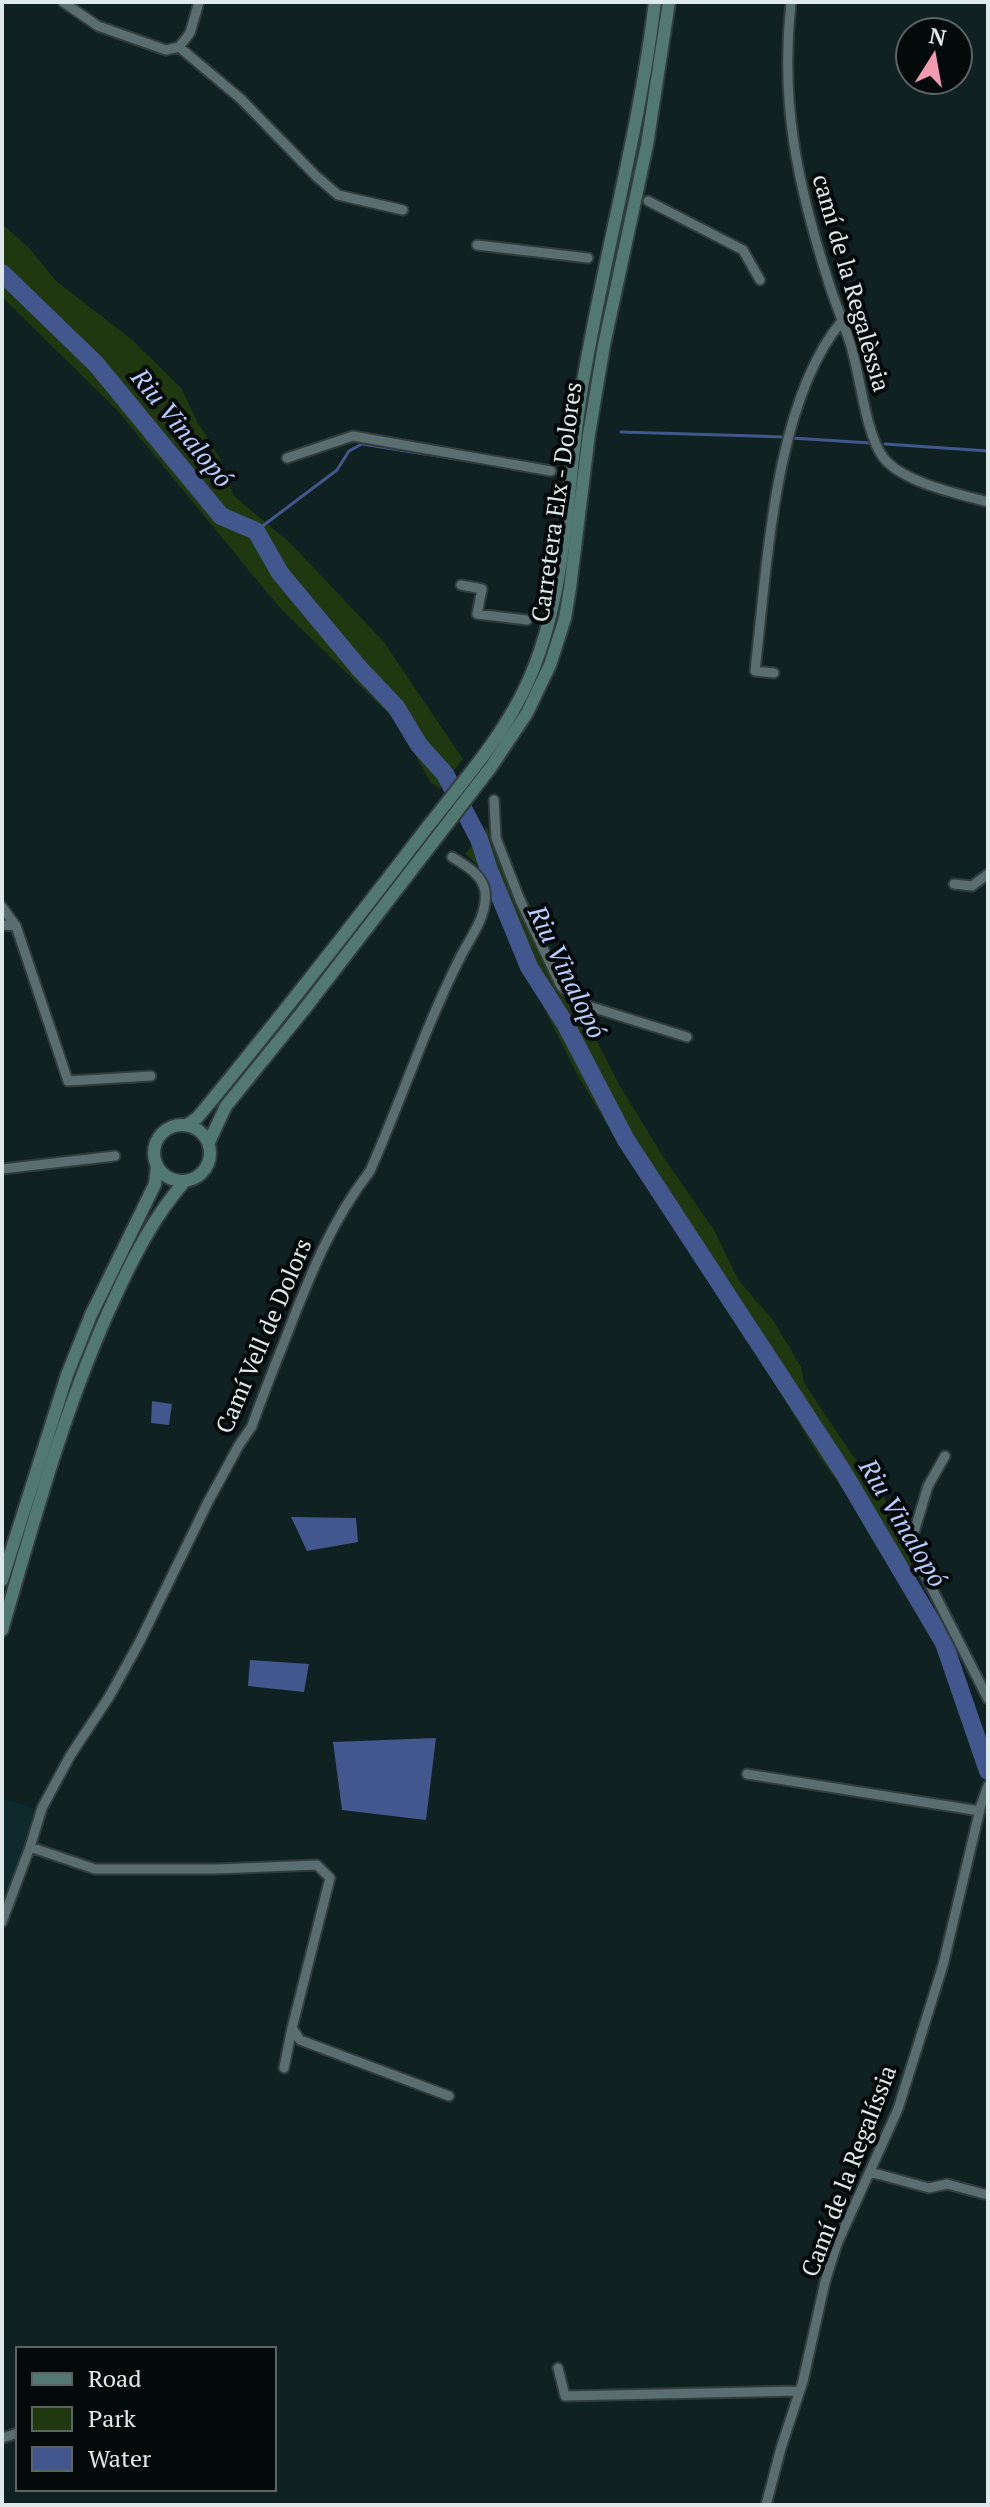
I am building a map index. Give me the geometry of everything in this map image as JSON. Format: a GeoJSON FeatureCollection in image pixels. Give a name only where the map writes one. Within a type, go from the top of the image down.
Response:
{"type":"FeatureCollection","features":[{"type":"Feature","properties":{"kind":"main road","name":"Carretera Elx - Dolores"},"geometry":{"type":"LineString","coordinates":[[187,1125],[198,1117],[320,967],[479,759],[509,717],[544,642],[552,612],[593,324],[637,121],[655,2]]}},
{"type":"Feature","properties":{"kind":"main road","name":"Carretera Elx - Dolores"},"geometry":{"type":"LineString","coordinates":[[209,1142],[226,1106],[491,767],[527,713],[550,665],[565,618],[594,404],[615,287],[647,145],[669,2]]}},
{"type":"Feature","properties":{"kind":"main road"},"geometry":{"type":"LineString","coordinates":[[2,1580],[67,1375],[91,1315],[155,1184],[155,1145],[170,1128],[187,1125],[209,1142],[211,1152],[205,1169],[185,1181],[163,1206],[118,1290],[84,1367],[2,1630]]}},
{"type":"Feature","properties":{"kind":"main road"},"geometry":{"type":"LineString","coordinates":[[157,1165],[172,1179],[185,1181]]}},
{"type":"Feature","properties":{"kind":"street"},"geometry":{"type":"LineString","coordinates":[[63,2],[98,26],[166,50],[179,47],[190,33],[199,2]]}},
{"type":"Feature","properties":{"kind":"street","name":"camí de la Regalèssia"},"geometry":{"type":"LineString","coordinates":[[791,2],[787,44],[788,106],[793,152],[827,278],[851,347],[874,442],[894,469],[921,482],[988,502]]}},
{"type":"Feature","properties":{"kind":"street"},"geometry":{"type":"LineString","coordinates":[[179,47],[241,99],[338,195],[403,210]]}},
{"type":"Feature","properties":{"kind":"street"},"geometry":{"type":"LineString","coordinates":[[648,201],[743,250],[760,280]]}},
{"type":"Feature","properties":{"kind":"street"},"geometry":{"type":"LineString","coordinates":[[477,245],[588,258]]}},
{"type":"Feature","properties":{"kind":"street"},"geometry":{"type":"LineString","coordinates":[[774,673],[755,671],[773,525],[788,439],[803,387],[827,339],[842,321]]}},
{"type":"Feature","properties":{"kind":"street"},"geometry":{"type":"LineString","coordinates":[[287,458],[353,436],[551,471]]}},
{"type":"Feature","properties":{"kind":"street"},"geometry":{"type":"LineString","coordinates":[[461,585],[482,589],[477,614],[527,620]]}},
{"type":"Feature","properties":{"kind":"street"},"geometry":{"type":"LineString","coordinates":[[494,800],[496,838],[520,900],[561,986],[582,1004],[687,1037]]}},
{"type":"Feature","properties":{"kind":"street","name":"Camí Vell de Dolors"},"geometry":{"type":"LineString","coordinates":[[3,1916],[42,1808],[70,1756],[124,1670],[208,1502],[252,1426],[308,1279],[333,1227],[370,1171],[440,999],[478,925],[485,907],[485,889],[478,875],[452,857]]}},
{"type":"Feature","properties":{"kind":"street"},"geometry":{"type":"LineString","coordinates":[[954,884],[972,886],[988,874]]}},
{"type":"Feature","properties":{"kind":"street"},"geometry":{"type":"LineString","coordinates":[[2,907],[16,926],[68,1081],[151,1076]]}},
{"type":"Feature","properties":{"kind":"street"},"geometry":{"type":"LineString","coordinates":[[2,925],[16,926]]}},
{"type":"Feature","properties":{"kind":"street"},"geometry":{"type":"LineString","coordinates":[[2,1169],[115,1156]]}},
{"type":"Feature","properties":{"kind":"street"},"geometry":{"type":"LineString","coordinates":[[945,1456],[928,1486],[912,1539],[930,1588],[988,1699]]}},
{"type":"Feature","properties":{"kind":"street"},"geometry":{"type":"LineString","coordinates":[[747,1774],[980,1808]]}},
{"type":"Feature","properties":{"kind":"street","name":"Camí de la Regalíssia"},"geometry":{"type":"LineString","coordinates":[[766,2505],[837,2244],[898,2109],[943,1965],[988,1786]]}},
{"type":"Feature","properties":{"kind":"street"},"geometry":{"type":"LineString","coordinates":[[30,1847],[95,1869],[317,1865],[330,1878],[284,2068]]}},
{"type":"Feature","properties":{"kind":"street"},"geometry":{"type":"LineString","coordinates":[[292,2028],[300,2040],[449,2096]]}},
{"type":"Feature","properties":{"kind":"street"},"geometry":{"type":"LineString","coordinates":[[870,2172],[929,2188],[947,2184],[988,2195]]}},
{"type":"Feature","properties":{"kind":"street"},"geometry":{"type":"LineString","coordinates":[[558,2368],[565,2396],[799,2391]]}},
{"type":"Feature","properties":{"kind":"shaded area"},"geometry":{"type":"Polygon","coordinates":[[[2,1798],[34,1808],[25,1848],[2,1906],[2,1798]]]}},
{"type":"Feature","properties":{"kind":"green space"},"geometry":{"type":"Polygon","coordinates":[[[2,224],[29,248],[56,281],[131,339],[181,388],[221,460],[233,495],[291,544],[383,641],[463,759],[440,789],[431,783],[398,723],[279,607],[117,410],[2,297],[2,224]]]}},
{"type":"Feature","properties":{"kind":"green space"},"geometry":{"type":"Polygon","coordinates":[[[487,827],[545,969],[565,1000],[581,1011],[620,1086],[662,1155],[714,1230],[739,1281],[773,1320],[801,1367],[804,1383],[884,1497],[907,1540],[915,1580],[930,1602],[952,1647],[988,1741],[988,1754],[981,1769],[939,1651],[917,1609],[847,1495],[816,1452],[743,1330],[618,1143],[577,1074],[516,951],[482,869],[465,854],[487,827]]]}},
{"type":"Feature","properties":{"kind":"water"},"geometry":{"type":"Polygon","coordinates":[[[152,1401],[172,1404],[169,1425],[151,1423],[152,1401]]]}},
{"type":"Feature","properties":{"kind":"water"},"geometry":{"type":"Polygon","coordinates":[[[291,1517],[356,1518],[358,1542],[307,1551],[291,1517]]]}},
{"type":"Feature","properties":{"kind":"water"},"geometry":{"type":"Polygon","coordinates":[[[250,1660],[309,1664],[304,1692],[248,1686],[250,1660]]]}},
{"type":"Feature","properties":{"kind":"water"},"geometry":{"type":"Polygon","coordinates":[[[436,1738],[426,1820],[342,1810],[333,1742],[436,1738]]]}},
{"type":"Feature","properties":{"kind":"waterway","name":"Riu Vinalopó"},"geometry":{"type":"LineString","coordinates":[[2,273],[96,364],[221,516],[256,531],[280,573],[359,668],[396,707],[419,745],[445,774],[479,839],[529,967],[566,1025],[626,1140],[843,1472],[944,1643],[988,1771]]}},
{"type":"Feature","properties":{"kind":"waterway"},"geometry":{"type":"LineString","coordinates":[[621,432],[785,437]]}},
{"type":"Feature","properties":{"kind":"waterway"},"geometry":{"type":"LineString","coordinates":[[792,438],[870,443]]}},
{"type":"Feature","properties":{"kind":"waterway"},"geometry":{"type":"LineString","coordinates":[[256,531],[337,470],[349,451],[362,444],[475,462]]}},
{"type":"Feature","properties":{"kind":"waterway"},"geometry":{"type":"LineString","coordinates":[[885,444],[988,451]]}}]}
